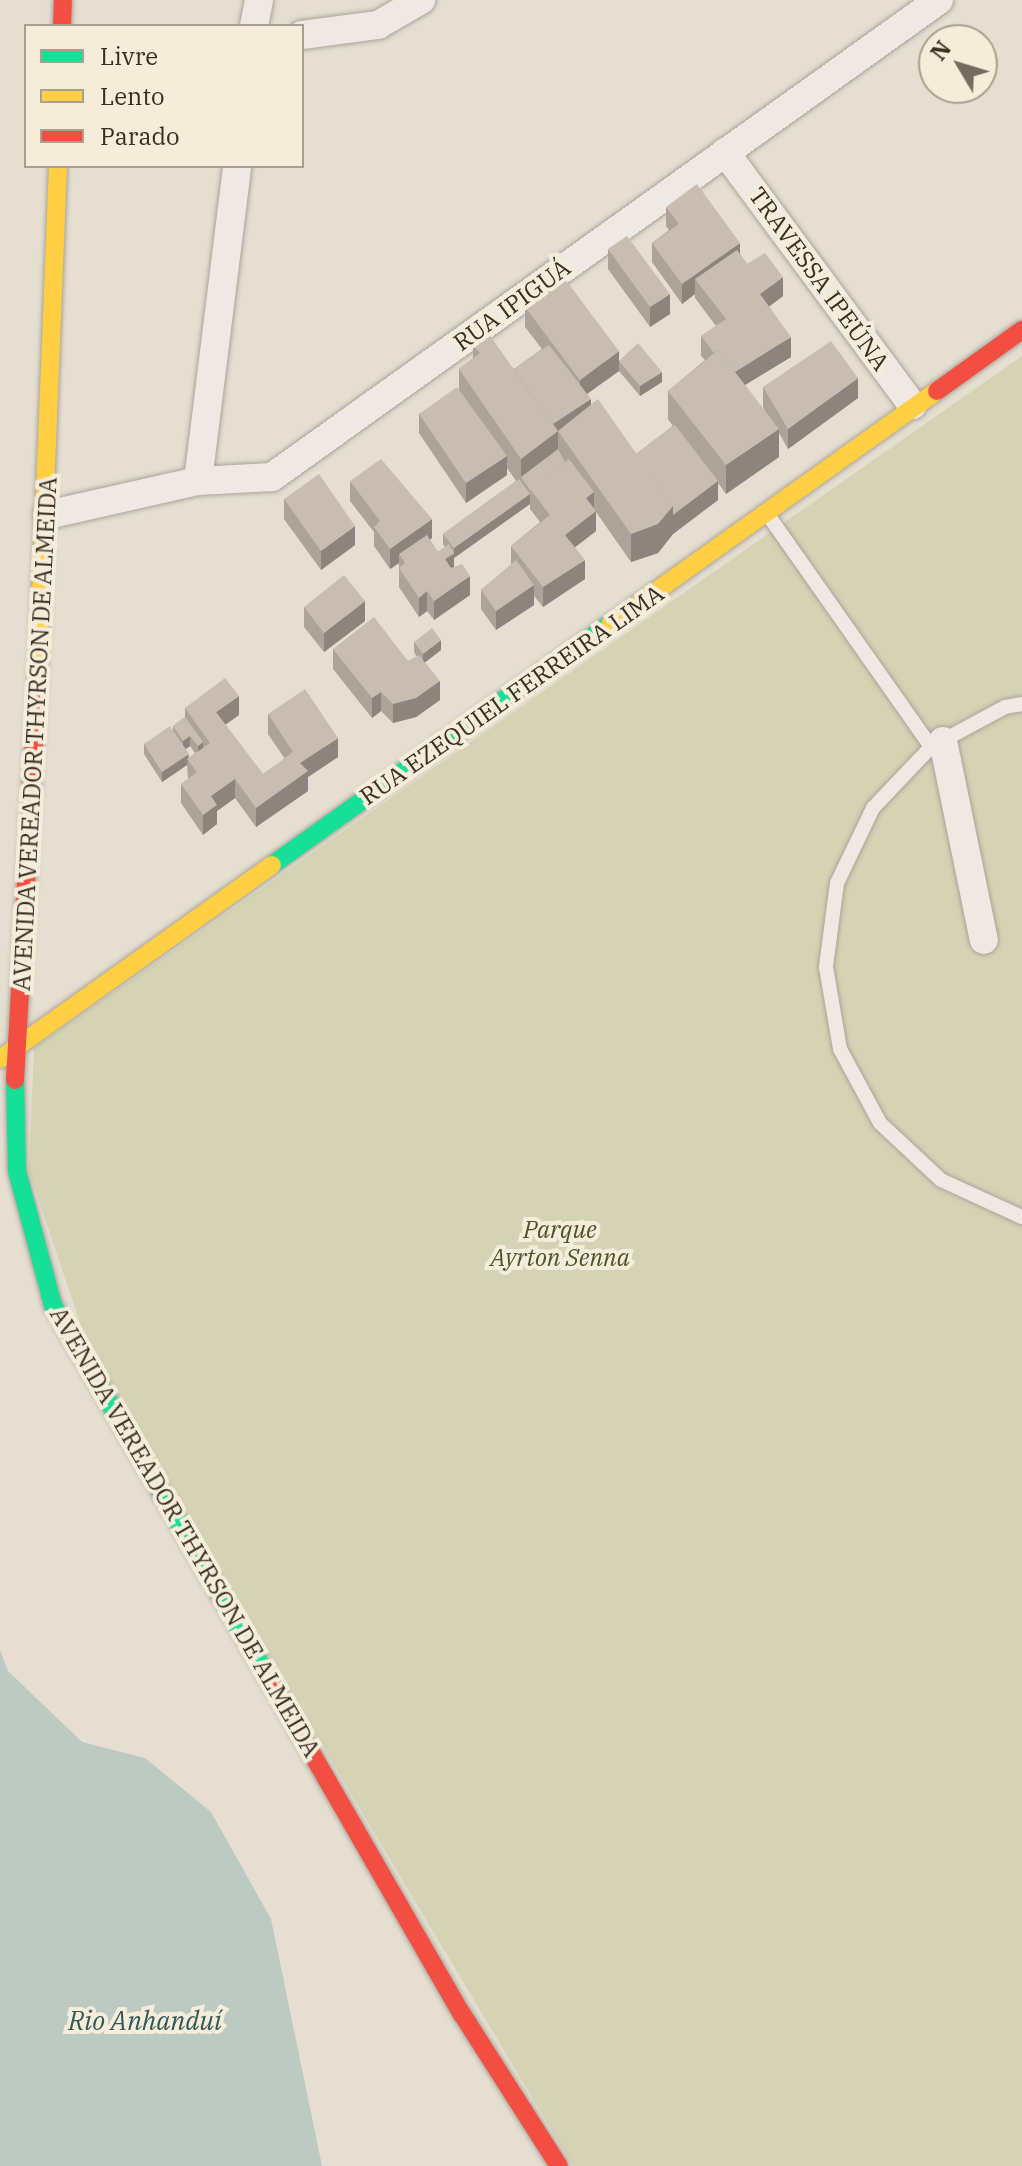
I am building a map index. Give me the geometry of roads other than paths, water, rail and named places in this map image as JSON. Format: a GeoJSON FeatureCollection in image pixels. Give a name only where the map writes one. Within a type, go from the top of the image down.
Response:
{"type":"FeatureCollection","features":[{"type":"Feature","properties":{"kind":"main road"},"geometry":{"type":"LineString","coordinates":[[62,24],[63,0]]}},
{"type":"Feature","properties":{"kind":"main road","name":"AVENIDA VEREADOR THYRSON DE ALMEIDA"},"geometry":{"type":"LineString","coordinates":[[58,168],[47,515],[13,1116],[22,1190],[53,1305],[79,1353],[462,2014],[559,2166]]}},
{"type":"Feature","properties":{"kind":"main road","name":"RUA EZEQUIEL FERREIRA LIMA"},"geometry":{"type":"LineString","coordinates":[[0,1059],[768,514],[912,405],[1022,330]]}},
{"type":"Feature","properties":{"kind":"main road"},"geometry":{"type":"LineString","coordinates":[[0,1163],[22,1190]]}},
{"type":"Feature","properties":{"kind":"street"},"geometry":{"type":"LineString","coordinates":[[254,24],[259,0]]}},
{"type":"Feature","properties":{"kind":"street"},"geometry":{"type":"LineString","coordinates":[[304,35],[378,25],[421,0]]}},
{"type":"Feature","properties":{"kind":"street","name":"RUA IPIGUÁ"},"geometry":{"type":"LineString","coordinates":[[47,515],[198,481],[272,477],[939,0]]}},
{"type":"Feature","properties":{"kind":"street","name":"TRAVESSA IPEÚNA"},"geometry":{"type":"LineString","coordinates":[[725,152],[912,405]]}},
{"type":"Feature","properties":{"kind":"street"},"geometry":{"type":"LineString","coordinates":[[198,481],[237,168]]}},
{"type":"Feature","properties":{"kind":"street"},"geometry":{"type":"LineString","coordinates":[[937,744],[984,940]]}},
{"type":"Feature","properties":{"kind":"lane"},"geometry":{"type":"LineString","coordinates":[[768,514],[937,744]]}},
{"type":"Feature","properties":{"kind":"lane"},"geometry":{"type":"LineString","coordinates":[[1022,704],[1005,707],[937,744],[873,808],[837,883],[826,967],[840,1049],[880,1123],[941,1180],[1022,1217]]}},
{"type":"Feature","properties":{"kind":"water","name":"Rio Anhanduí"},"geometry":{"type":"Polygon","coordinates":[[[0,1650],[8,1671],[82,1742],[145,1758],[211,1812],[271,1919],[322,2166],[0,2166],[0,1650]]]}},
{"type":"Feature","properties":{"kind":"park label","name":"Parque Ayrton Senna"},"geometry":{"type":"Point","coordinates":[560,1244]}}]}
